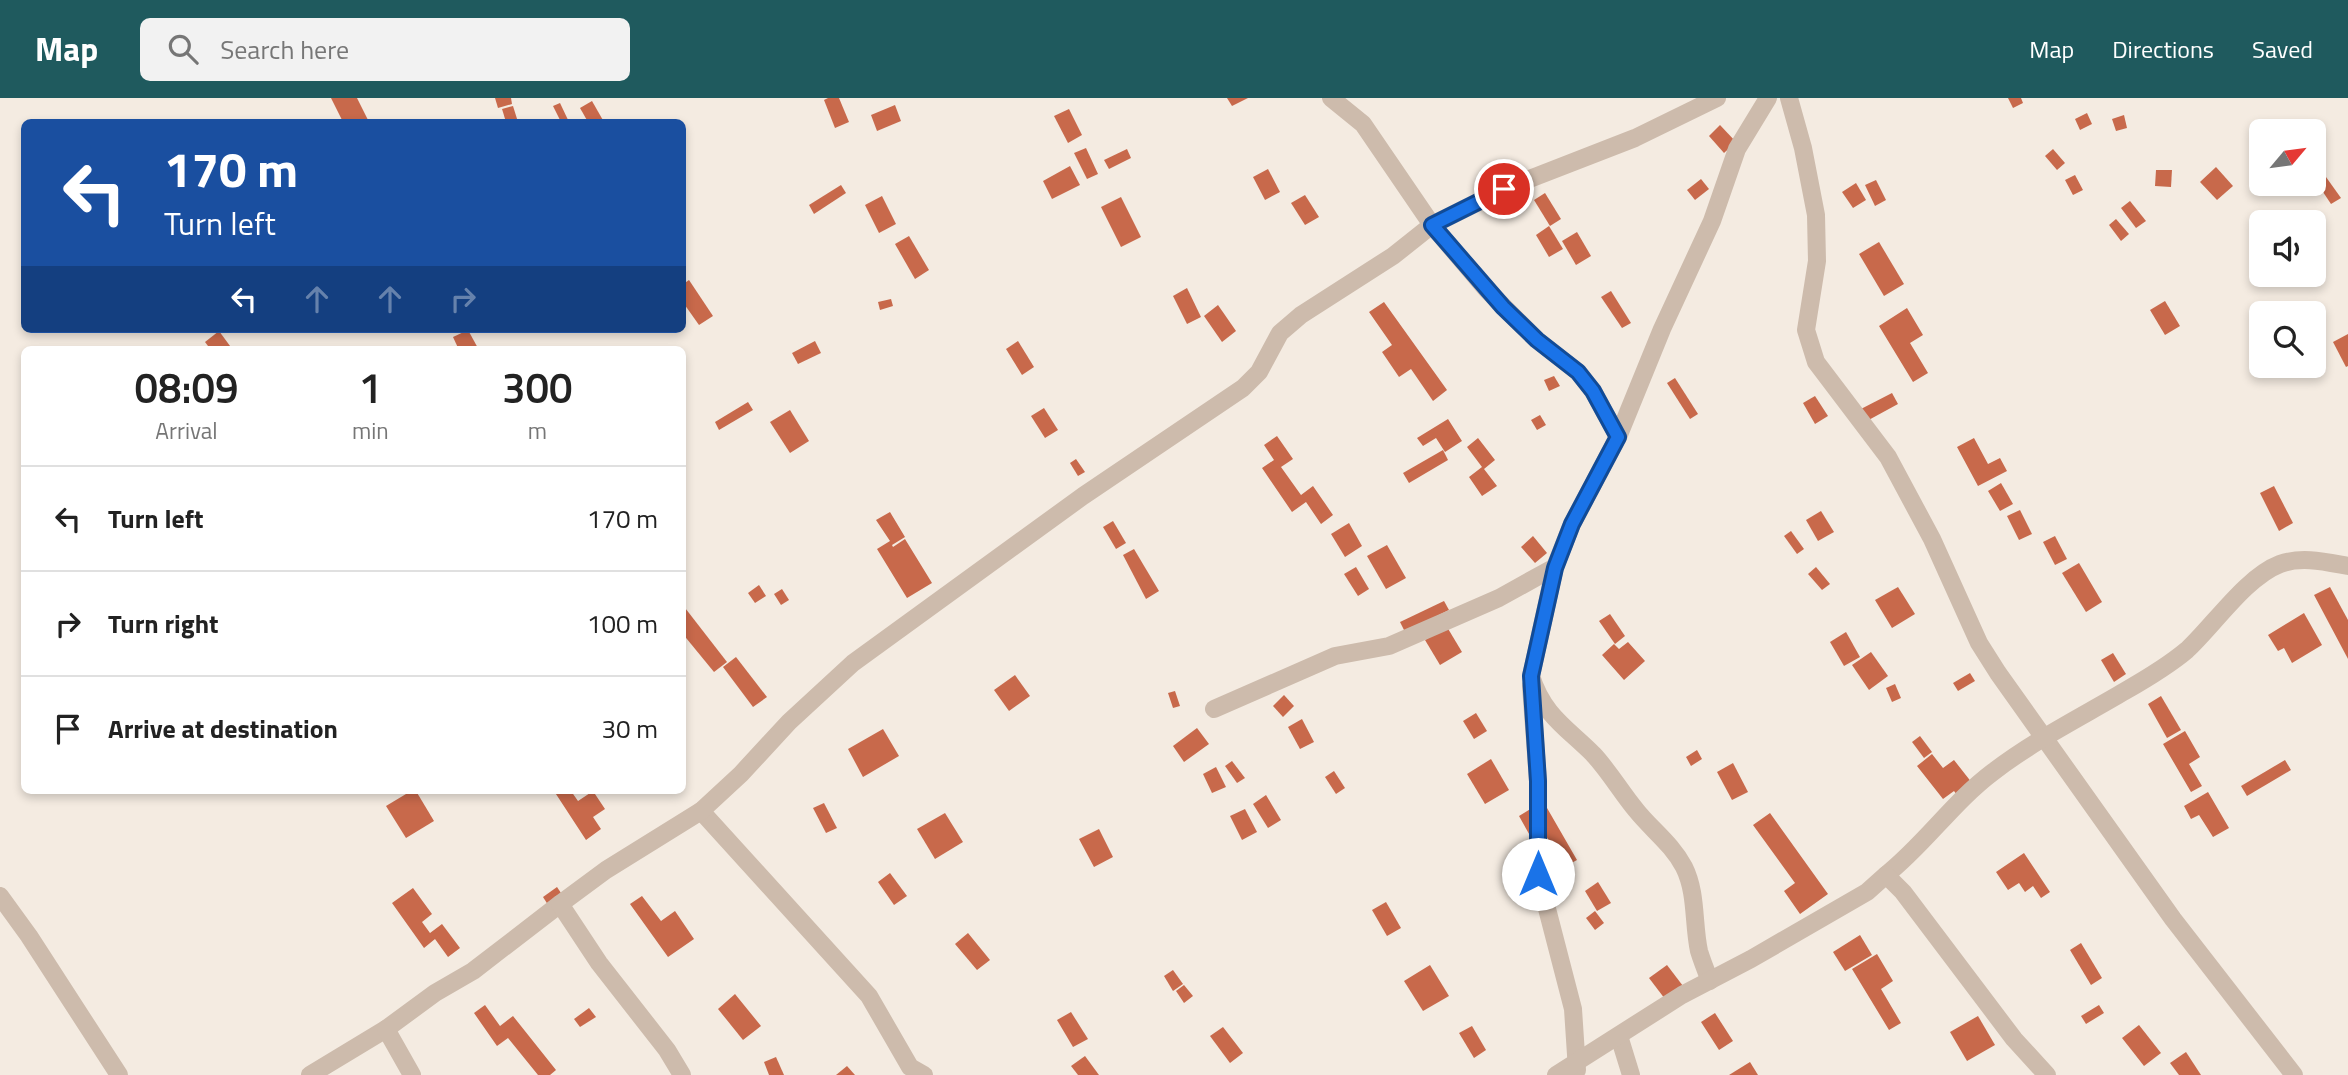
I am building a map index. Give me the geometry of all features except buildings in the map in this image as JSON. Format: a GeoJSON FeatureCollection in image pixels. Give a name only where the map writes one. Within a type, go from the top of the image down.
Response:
{"type":"FeatureCollection","features":[{"type":"Feature","properties":{"kind":"street"},"geometry":{"type":"LineString","coordinates":[[1331,98],[1363,124],[1432,225],[1503,307],[1537,340],[1578,372],[1593,391],[1618,437]]}},
{"type":"Feature","properties":{"kind":"street"},"geometry":{"type":"LineString","coordinates":[[310,1075],[473,971],[596,876],[701,811],[741,774],[789,722],[853,663],[1083,496],[1243,388],[1259,372],[1273,344],[1290,324],[1393,256],[1432,225],[1504,189],[1635,138],[1717,98]]}},
{"type":"Feature","properties":{"kind":"street"},"geometry":{"type":"LineString","coordinates":[[1577,1069],[1573,1009],[1538,874],[1538,781],[1531,676],[1555,568],[1572,524],[1618,437],[1662,328],[1712,221],[1737,149],[1768,98]]}},
{"type":"Feature","properties":{"kind":"street"},"geometry":{"type":"LineString","coordinates":[[1789,98],[1803,148],[1816,215],[1817,261],[1806,330],[1816,362],[1888,457],[1932,539],[1979,643],[2043,739],[2174,919],[2294,1075],[2305,1075]]}},
{"type":"Feature","properties":{"kind":"street"},"geometry":{"type":"LineString","coordinates":[[1556,1075],[1577,1069],[1619,1036],[1682,995],[1867,892],[1903,862],[1965,794],[1995,770],[2043,739],[2154,674],[2186,650],[2265,572],[2279,564],[2298,559],[2348,566]]}},
{"type":"Feature","properties":{"kind":"street"},"geometry":{"type":"LineString","coordinates":[[1214,709],[1335,656],[1389,646],[1499,598],[1555,568]]}},
{"type":"Feature","properties":{"kind":"street"},"geometry":{"type":"LineString","coordinates":[[1531,676],[1535,690],[1547,709],[1592,754],[1684,866],[1692,888],[1699,950],[1710,981]]}},
{"type":"Feature","properties":{"kind":"street"},"geometry":{"type":"LineString","coordinates":[[701,811],[869,996],[910,1067],[924,1075]]}},
{"type":"Feature","properties":{"kind":"street"},"geometry":{"type":"LineString","coordinates":[[1886,875],[1903,892],[2014,1039],[2048,1075]]}},
{"type":"Feature","properties":{"kind":"street"},"geometry":{"type":"LineString","coordinates":[[0,896],[119,1075]]}},
{"type":"Feature","properties":{"kind":"street"},"geometry":{"type":"LineString","coordinates":[[560,904],[598,963],[667,1050],[681,1075]]}},
{"type":"Feature","properties":{"kind":"street"},"geometry":{"type":"LineString","coordinates":[[386,1029],[412,1075]]}},
{"type":"Feature","properties":{"kind":"street"},"geometry":{"type":"LineString","coordinates":[[1619,1036],[1631,1075]]}},
{"type":"Feature","properties":{"kind":"route"},"geometry":{"type":"LineString","coordinates":[[1504,189],[1432,225],[1503,307],[1537,340],[1578,372],[1593,391],[1618,437],[1572,524],[1555,568],[1531,676],[1538,781],[1538,874]]}}]}
